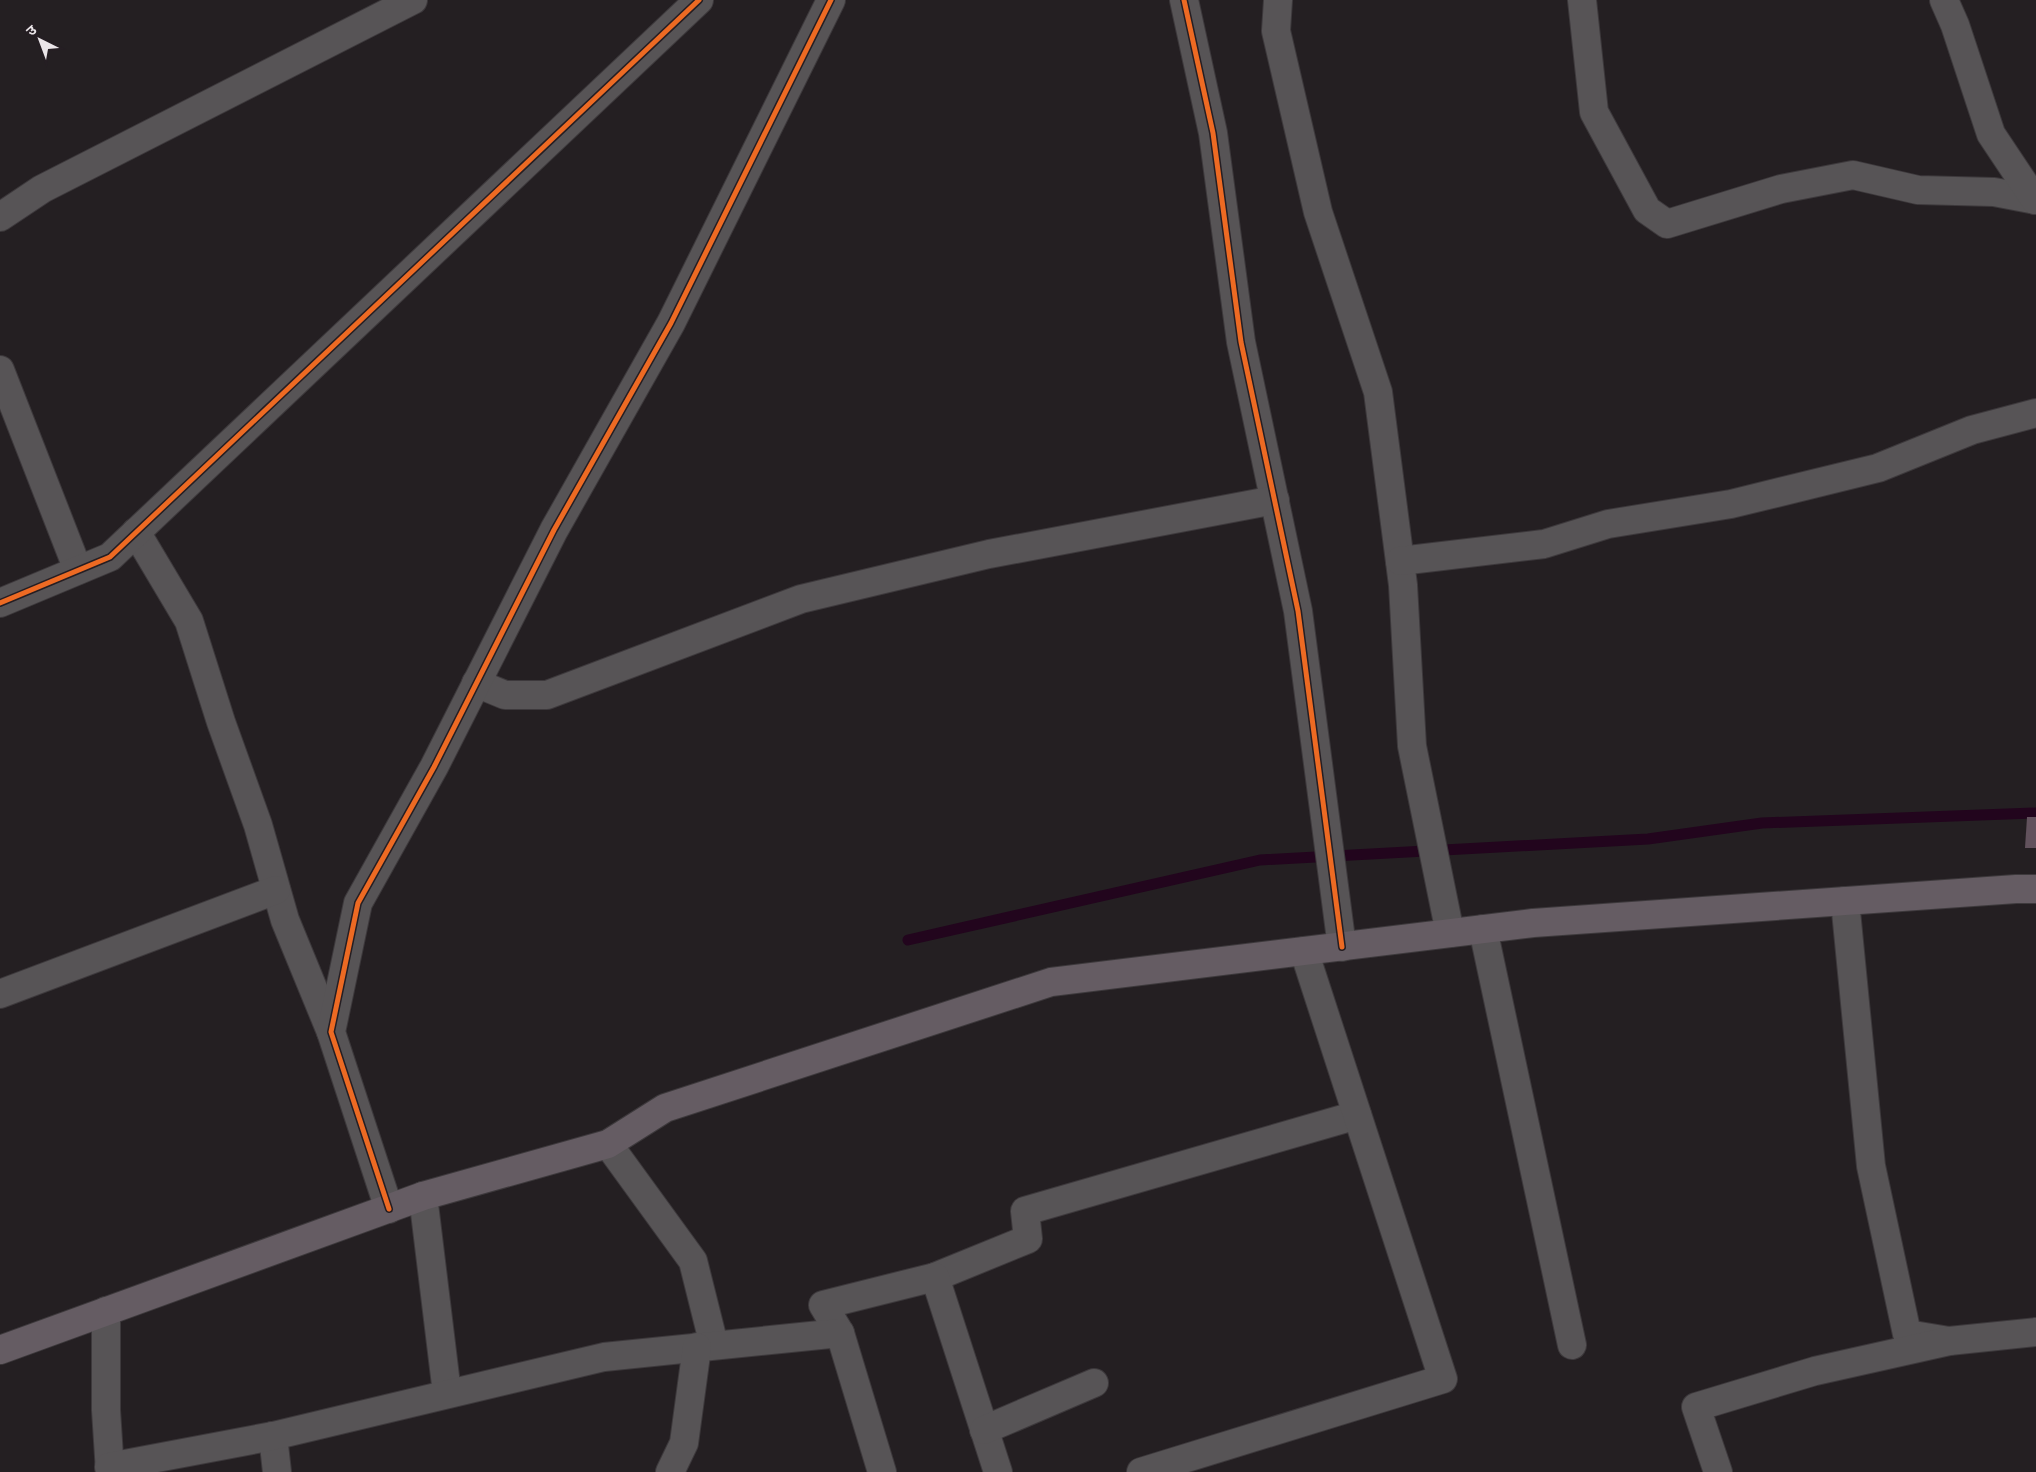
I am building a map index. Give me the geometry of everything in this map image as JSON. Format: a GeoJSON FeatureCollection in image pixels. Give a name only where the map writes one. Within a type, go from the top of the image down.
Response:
{"type":"FeatureCollection","features":[{"type":"Feature","properties":{"kind":"main road"},"geometry":{"type":"LineString","coordinates":[[0,1350],[423,1196],[608,1144],[665,1108],[1051,982],[1533,923],[2036,889]]}},
{"type":"Feature","properties":{"kind":"street"},"geometry":{"type":"LineString","coordinates":[[0,217],[42,189],[413,0]]}},
{"type":"Feature","properties":{"kind":"street"},"geometry":{"type":"LineString","coordinates":[[0,603],[110,557],[699,0]]}},
{"type":"Feature","properties":{"kind":"street"},"geometry":{"type":"LineString","coordinates":[[331,1032],[358,903],[434,767],[554,530],[671,323],[831,0]]}},
{"type":"Feature","properties":{"kind":"street"},"geometry":{"type":"LineString","coordinates":[[1184,0],[1213,133],[1241,342],[1298,611],[1342,947]]}},
{"type":"Feature","properties":{"kind":"street"},"geometry":{"type":"LineString","coordinates":[[1278,0],[1276,31],[1318,212],[1378,392],[1400,561],[1412,746],[1450,933]]}},
{"type":"Feature","properties":{"kind":"street"},"geometry":{"type":"LineString","coordinates":[[1582,0],[1594,112],[1647,210],[1667,224],[1781,189],[1854,175],[1918,190],[1994,192],[2035,200]]}},
{"type":"Feature","properties":{"kind":"street"},"geometry":{"type":"LineString","coordinates":[[1944,0],[1955,25],[1991,134],[2035,200]]}},
{"type":"Feature","properties":{"kind":"street"},"geometry":{"type":"LineString","coordinates":[[0,370],[78,570]]}},
{"type":"Feature","properties":{"kind":"street"},"geometry":{"type":"LineString","coordinates":[[1400,561],[1544,544],[1608,524],[1731,504],[1878,468],[1972,430],[2036,413]]}},
{"type":"Feature","properties":{"kind":"street"},"geometry":{"type":"LineString","coordinates":[[476,683],[505,695],[547,695],[801,599],[989,554],[1275,500]]}},
{"type":"Feature","properties":{"kind":"street"},"geometry":{"type":"LineString","coordinates":[[136,532],[188,621],[221,722],[258,825],[285,920],[331,1032],[389,1209]]}},
{"type":"Feature","properties":{"kind":"street"},"geometry":{"type":"LineString","coordinates":[[0,994],[276,890]]}},
{"type":"Feature","properties":{"kind":"street"},"geometry":{"type":"LineString","coordinates":[[1845,901],[1871,1166],[1907,1334],[1949,1341]]}},
{"type":"Feature","properties":{"kind":"street"},"geometry":{"type":"LineString","coordinates":[[1483,929],[1572,1345]]}},
{"type":"Feature","properties":{"kind":"street"},"geometry":{"type":"LineString","coordinates":[[1141,1472],[1443,1378],[1304,951]]}},
{"type":"Feature","properties":{"kind":"street"},"geometry":{"type":"LineString","coordinates":[[882,1472],[840,1333],[823,1305],[935,1277],[1028,1239],[1025,1211],[1357,1115]]}},
{"type":"Feature","properties":{"kind":"street"},"geometry":{"type":"LineString","coordinates":[[608,1144],[693,1261],[706,1346],[684,1443],[670,1472]]}},
{"type":"Feature","properties":{"kind":"street"},"geometry":{"type":"LineString","coordinates":[[423,1196],[447,1393]]}},
{"type":"Feature","properties":{"kind":"street"},"geometry":{"type":"LineString","coordinates":[[935,1277],[998,1472]]}},
{"type":"Feature","properties":{"kind":"street"},"geometry":{"type":"LineString","coordinates":[[106,1312],[106,1410],[109,1469],[273,1436],[604,1357],[840,1333]]}},
{"type":"Feature","properties":{"kind":"street"},"geometry":{"type":"LineString","coordinates":[[1718,1472],[1696,1407],[1815,1371],[1949,1341],[2036,1332]]}},
{"type":"Feature","properties":{"kind":"street"},"geometry":{"type":"LineString","coordinates":[[984,1430],[1094,1384]]}},
{"type":"Feature","properties":{"kind":"street"},"geometry":{"type":"LineString","coordinates":[[273,1436],[277,1472]]}},
{"type":"Feature","properties":{"kind":"building"},"geometry":{"type":"Polygon","coordinates":[[[2027,817],[2036,817],[2036,848],[2025,848],[2027,817]]]}},
{"type":"Feature","properties":{"kind":"waterway"},"geometry":{"type":"LineString","coordinates":[[908,940],[1260,860],[1648,839],[1762,823],[2036,813]]}},
{"type":"Feature","properties":{"kind":"cycle path"},"geometry":{"type":"LineString","coordinates":[[0,603],[110,557],[699,0]]}},
{"type":"Feature","properties":{"kind":"cycle path"},"geometry":{"type":"LineString","coordinates":[[389,1209],[331,1032],[358,903],[434,767],[554,530],[671,323],[831,0]]}},
{"type":"Feature","properties":{"kind":"cycle path"},"geometry":{"type":"LineString","coordinates":[[1184,0],[1213,133],[1241,342],[1298,611],[1342,947]]}}]}
